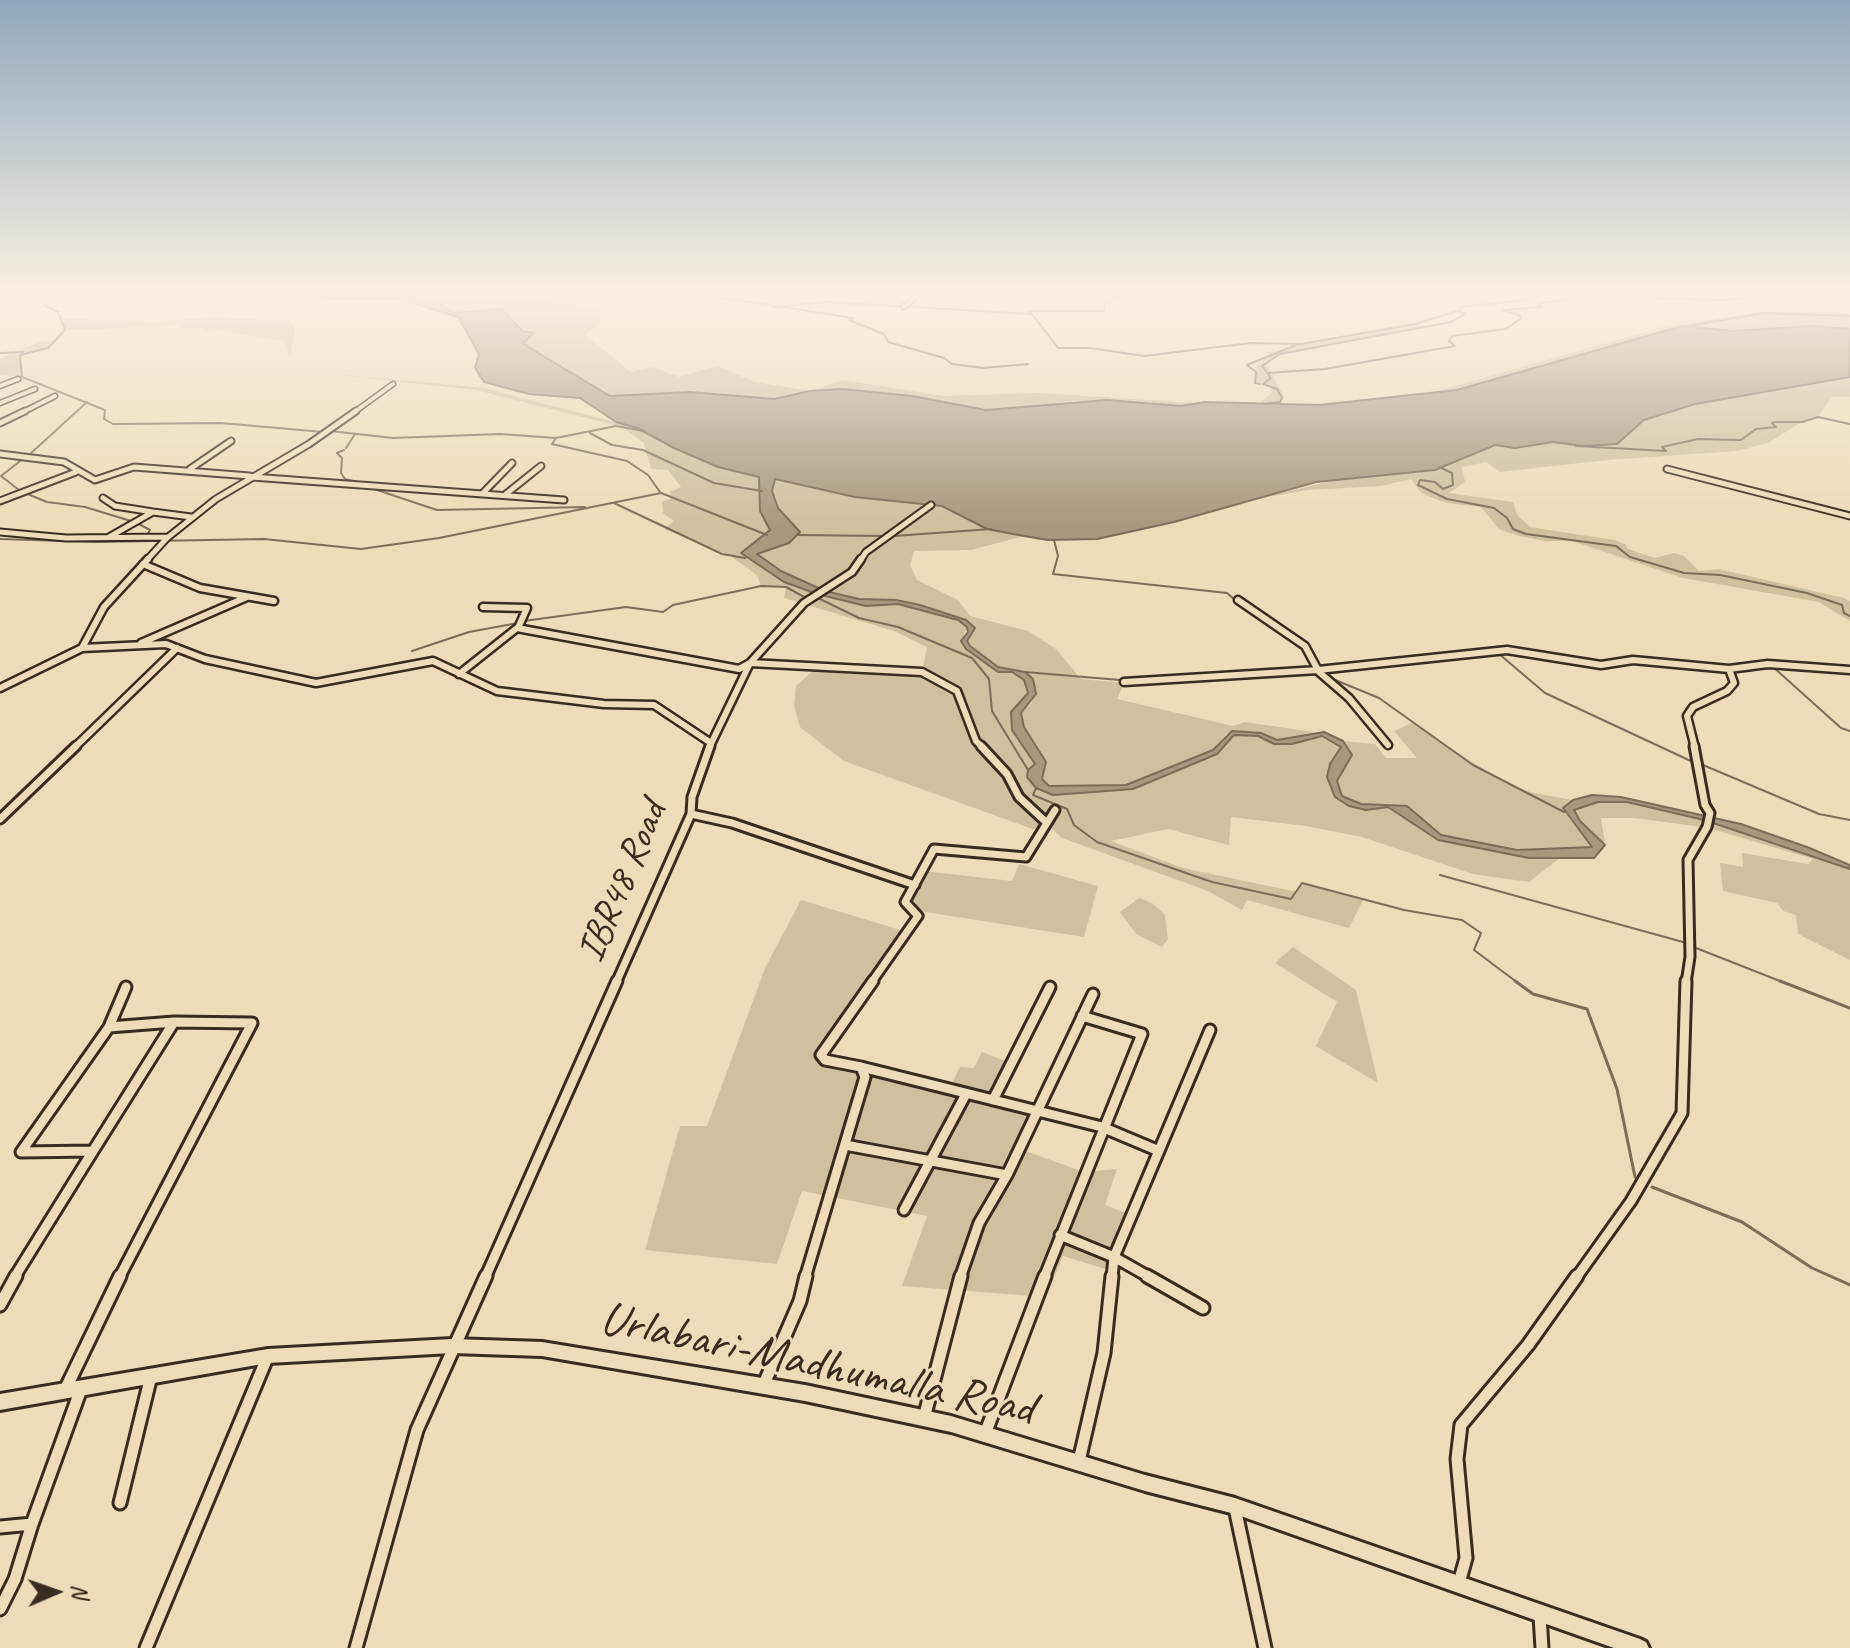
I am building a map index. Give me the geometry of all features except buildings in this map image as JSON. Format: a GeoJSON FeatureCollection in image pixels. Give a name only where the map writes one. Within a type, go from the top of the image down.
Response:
{"type":"FeatureCollection","features":[{"type":"Feature","properties":{"kind":"main road","name":"Urlabari-Madhumalla Road"},"geometry":{"type":"LineString","coordinates":[[0,1402],[268,1356],[452,1346],[542,1349],[764,1386],[924,1418],[985,1434],[1235,1506],[1640,1648]]}},
{"type":"Feature","properties":{"kind":"street"},"geometry":{"type":"LineString","coordinates":[[0,386],[18,379]]}},
{"type":"Feature","properties":{"kind":"street"},"geometry":{"type":"LineString","coordinates":[[82,648],[104,607],[168,537],[252,476],[309,444],[393,384]]}},
{"type":"Feature","properties":{"kind":"street"},"geometry":{"type":"LineString","coordinates":[[0,403],[35,389]]}},
{"type":"Feature","properties":{"kind":"street"},"geometry":{"type":"LineString","coordinates":[[0,423],[55,396]]}},
{"type":"Feature","properties":{"kind":"street"},"geometry":{"type":"LineString","coordinates":[[190,469],[231,441]]}},
{"type":"Feature","properties":{"kind":"street"},"geometry":{"type":"LineString","coordinates":[[0,454],[55,459],[95,480],[134,467],[190,469],[346,482],[390,490],[506,494],[564,500]]}},
{"type":"Feature","properties":{"kind":"street"},"geometry":{"type":"LineString","coordinates":[[483,493],[512,463]]}},
{"type":"Feature","properties":{"kind":"street"},"geometry":{"type":"LineString","coordinates":[[506,494],[541,466]]}},
{"type":"Feature","properties":{"kind":"street"},"geometry":{"type":"LineString","coordinates":[[1667,469],[1850,516]]}},
{"type":"Feature","properties":{"kind":"street"},"geometry":{"type":"LineString","coordinates":[[0,501],[76,472]]}},
{"type":"Feature","properties":{"kind":"street"},"geometry":{"type":"LineString","coordinates":[[103,498],[115,506],[193,518]]}},
{"type":"Feature","properties":{"kind":"street","name":"IBR48 Road"},"geometry":{"type":"LineString","coordinates":[[356,1648],[417,1430],[691,814],[692,797],[711,743],[750,663],[804,603],[852,572],[866,552],[931,505]]}},
{"type":"Feature","properties":{"kind":"street"},"geometry":{"type":"LineString","coordinates":[[107,539],[153,512]]}},
{"type":"Feature","properties":{"kind":"street"},"geometry":{"type":"LineString","coordinates":[[0,532],[107,539],[168,537]]}},
{"type":"Feature","properties":{"kind":"street"},"geometry":{"type":"LineString","coordinates":[[143,564],[200,588],[274,601]]}},
{"type":"Feature","properties":{"kind":"street"},"geometry":{"type":"LineString","coordinates":[[135,645],[247,597]]}},
{"type":"Feature","properties":{"kind":"street"},"geometry":{"type":"LineString","coordinates":[[1238,600],[1305,646],[1318,670],[1349,698],[1388,745]]}},
{"type":"Feature","properties":{"kind":"street"},"geometry":{"type":"LineString","coordinates":[[459,674],[520,625],[527,608],[483,607]]}},
{"type":"Feature","properties":{"kind":"street"},"geometry":{"type":"LineString","coordinates":[[520,625],[739,669],[750,663],[922,672],[957,691],[976,741],[1007,774],[1019,797],[1047,823]]}},
{"type":"Feature","properties":{"kind":"street"},"geometry":{"type":"LineString","coordinates":[[0,688],[82,648],[166,644],[205,659],[316,683],[433,661],[497,691],[604,704],[654,705],[711,743]]}},
{"type":"Feature","properties":{"kind":"street"},"geometry":{"type":"LineString","coordinates":[[0,819],[177,648]]}},
{"type":"Feature","properties":{"kind":"street"},"geometry":{"type":"LineString","coordinates":[[1124,682],[1318,670],[1507,650],[1601,665],[1633,660],[1729,669],[1768,664],[1850,670]]}},
{"type":"Feature","properties":{"kind":"street"},"geometry":{"type":"LineString","coordinates":[[1459,1583],[1466,1558],[1457,1459],[1461,1425],[1528,1345],[1631,1201],[1647,1169],[1669,1141],[1682,1113],[1685,989],[1690,957],[1688,860],[1709,818],[1687,716],[1693,707],[1727,691],[1734,683],[1729,669]]}},
{"type":"Feature","properties":{"kind":"street"},"geometry":{"type":"LineString","coordinates":[[1055,810],[1026,857],[1018,859],[934,849],[905,902],[918,916],[821,1055],[825,1060],[1102,1127],[1159,1151]]}},
{"type":"Feature","properties":{"kind":"street"},"geometry":{"type":"LineString","coordinates":[[691,814],[732,823],[915,885]]}},
{"type":"Feature","properties":{"kind":"street"},"geometry":{"type":"LineString","coordinates":[[93,1151],[21,1152],[109,1027],[126,987]]}},
{"type":"Feature","properties":{"kind":"street"},"geometry":{"type":"LineString","coordinates":[[993,1100],[1050,987]]}},
{"type":"Feature","properties":{"kind":"street"},"geometry":{"type":"LineString","coordinates":[[924,1418],[961,1276],[979,1223],[1007,1175],[1093,994]]}},
{"type":"Feature","properties":{"kind":"street"},"geometry":{"type":"LineString","coordinates":[[985,1434],[1102,1127],[1142,1034],[1082,1016]]}},
{"type":"Feature","properties":{"kind":"street"},"geometry":{"type":"LineString","coordinates":[[0,1609],[15,1579],[90,1334],[252,1023],[174,1022],[109,1027]]}},
{"type":"Feature","properties":{"kind":"street"},"geometry":{"type":"LineString","coordinates":[[0,1305],[31,1247],[167,1038],[174,1022]]}},
{"type":"Feature","properties":{"kind":"street"},"geometry":{"type":"LineString","coordinates":[[1079,1463],[1104,1353],[1114,1257],[1210,1030]]}},
{"type":"Feature","properties":{"kind":"street"},"geometry":{"type":"LineString","coordinates":[[764,1386],[800,1301],[811,1253],[824,1223],[865,1077],[861,1067]]}},
{"type":"Feature","properties":{"kind":"street"},"geometry":{"type":"LineString","coordinates":[[904,1210],[966,1094]]}},
{"type":"Feature","properties":{"kind":"street"},"geometry":{"type":"LineString","coordinates":[[845,1145],[1007,1175]]}},
{"type":"Feature","properties":{"kind":"street"},"geometry":{"type":"LineString","coordinates":[[1060,1235],[1114,1257],[1203,1308]]}},
{"type":"Feature","properties":{"kind":"street"},"geometry":{"type":"LineString","coordinates":[[146,1648],[268,1356]]}},
{"type":"Feature","properties":{"kind":"street"},"geometry":{"type":"LineString","coordinates":[[120,1503],[152,1374]]}},
{"type":"Feature","properties":{"kind":"street"},"geometry":{"type":"LineString","coordinates":[[1235,1506],[1265,1648]]}},
{"type":"Feature","properties":{"kind":"street"},"geometry":{"type":"LineString","coordinates":[[0,1527],[32,1524]]}},
{"type":"Feature","properties":{"kind":"street"},"geometry":{"type":"LineString","coordinates":[[1542,1648],[1539,1616],[1546,1614]]}},
{"type":"Feature","properties":{"kind":"shaded area"},"geometry":{"type":"Polygon","coordinates":[[[0,370],[21,370],[22,377],[0,375],[0,370]]]}},
{"type":"Feature","properties":{"kind":"shaded area"},"geometry":{"type":"Polygon","coordinates":[[[476,370],[567,370],[610,396],[690,392],[774,399],[810,391],[843,389],[912,396],[986,410],[1107,400],[1181,406],[1204,402],[1319,405],[1457,390],[1528,370],[1850,370],[1850,377],[1695,404],[1644,420],[1617,444],[1583,446],[1553,442],[1515,448],[1495,445],[1435,470],[1316,482],[1174,522],[1097,539],[1048,540],[1024,536],[987,529],[942,506],[855,497],[775,479],[772,491],[778,508],[800,532],[789,543],[757,554],[781,571],[825,591],[859,599],[896,600],[966,620],[975,628],[967,641],[970,646],[998,667],[1025,672],[1033,679],[1036,694],[1021,713],[1024,727],[1046,762],[1042,779],[1049,786],[1126,785],[1213,750],[1232,731],[1261,733],[1277,740],[1324,732],[1343,741],[1352,755],[1337,781],[1342,796],[1361,804],[1407,806],[1441,835],[1517,850],[1592,847],[1563,808],[1573,800],[1592,795],[1621,797],[1741,824],[1807,847],[1850,865],[1850,869],[1704,820],[1627,802],[1598,802],[1574,810],[1580,821],[1605,845],[1594,858],[1529,858],[1438,840],[1388,807],[1366,810],[1349,806],[1335,797],[1327,777],[1330,764],[1341,747],[1322,736],[1292,744],[1274,744],[1258,736],[1234,735],[1217,754],[1133,789],[1053,795],[1036,788],[1027,777],[1028,770],[1035,764],[1012,730],[1011,712],[1028,693],[1024,680],[1012,672],[998,672],[966,649],[961,641],[968,632],[967,627],[958,620],[898,604],[866,606],[784,582],[741,553],[770,530],[760,511],[759,477],[718,467],[674,448],[637,428],[616,422],[580,398],[529,394],[484,382],[476,370]]]}},
{"type":"Feature","properties":{"kind":"shaded area"},"geometry":{"type":"Polygon","coordinates":[[[567,370],[661,370],[679,377],[704,370],[727,370],[754,382],[810,391],[774,399],[690,392],[610,396],[567,370]]]}},
{"type":"Feature","properties":{"kind":"shaded area"},"geometry":{"type":"Polygon","coordinates":[[[1257,370],[1270,370],[1285,398],[1275,405],[1258,404],[1272,393],[1271,387],[1255,383],[1257,370]]]}},
{"type":"Feature","properties":{"kind":"shaded area"},"geometry":{"type":"Polygon","coordinates":[[[1512,370],[1528,370],[1457,390],[1313,405],[1434,392],[1512,370]]]}},
{"type":"Feature","properties":{"kind":"shaded area"},"geometry":{"type":"Polygon","coordinates":[[[333,374],[485,388],[637,428],[718,467],[759,477],[760,511],[770,530],[741,554],[784,582],[817,594],[866,606],[898,604],[958,620],[967,627],[961,641],[998,672],[1012,672],[1024,679],[1028,693],[1012,729],[1036,764],[1027,777],[1036,788],[1053,795],[1133,789],[1217,754],[1234,735],[1258,736],[1274,744],[1322,736],[1341,747],[1330,764],[1335,797],[1366,810],[1388,807],[1438,840],[1529,858],[1560,858],[1529,882],[1473,874],[1362,837],[1306,826],[1231,817],[1229,845],[1168,829],[1111,841],[1183,868],[1297,892],[1302,883],[1363,900],[1349,928],[1247,900],[1242,910],[1208,891],[1062,838],[1047,824],[1041,832],[844,761],[800,727],[794,706],[796,686],[816,668],[922,672],[927,647],[894,631],[784,598],[786,587],[761,586],[757,575],[729,555],[664,529],[674,521],[663,513],[662,502],[672,498],[670,492],[681,487],[668,470],[651,469],[644,443],[622,427],[476,390],[333,374]]]}},
{"type":"Feature","properties":{"kind":"shaded area"},"geometry":{"type":"Polygon","coordinates":[[[1850,377],[1850,397],[1832,397],[1818,417],[1808,418],[1768,443],[1737,451],[1608,460],[1500,472],[1486,462],[1462,467],[1465,482],[1449,493],[1513,502],[1517,515],[1530,527],[1614,540],[1625,544],[1628,549],[1655,558],[1674,553],[1684,556],[1699,571],[1718,569],[1844,598],[1850,601],[1850,621],[1819,602],[1683,578],[1572,541],[1545,541],[1519,536],[1499,529],[1481,507],[1446,503],[1421,493],[1411,479],[1381,486],[1308,490],[1256,499],[1352,476],[1435,470],[1495,445],[1515,448],[1553,442],[1583,446],[1617,444],[1644,420],[1695,404],[1850,377]]]}},
{"type":"Feature","properties":{"kind":"shaded area"},"geometry":{"type":"Polygon","coordinates":[[[843,380],[944,396],[1039,393],[1195,403],[1181,406],[1073,401],[993,410],[843,389],[810,391],[843,380]]]}},
{"type":"Feature","properties":{"kind":"shaded area"},"geometry":{"type":"Polygon","coordinates":[[[775,479],[855,497],[942,506],[987,529],[1024,536],[971,550],[914,551],[910,565],[917,580],[958,600],[970,616],[1028,631],[1056,649],[1081,679],[1124,683],[1117,699],[1233,726],[1245,722],[1313,732],[1277,741],[1261,733],[1227,733],[1213,750],[1126,785],[1049,786],[1042,779],[1046,762],[1024,727],[1021,713],[1032,703],[1033,679],[1014,669],[998,667],[970,646],[967,641],[975,628],[966,621],[920,605],[896,600],[859,599],[825,591],[781,571],[756,553],[789,543],[772,491],[775,479]]]}},
{"type":"Feature","properties":{"kind":"shaded area"},"geometry":{"type":"Polygon","coordinates":[[[1412,723],[1503,782],[1533,793],[1573,800],[1563,808],[1564,812],[1593,847],[1517,850],[1471,842],[1441,835],[1407,806],[1361,804],[1342,796],[1337,781],[1352,755],[1343,741],[1375,744],[1386,758],[1417,758],[1394,731],[1412,723]]]}},
{"type":"Feature","properties":{"kind":"shaded area"},"geometry":{"type":"Polygon","coordinates":[[[1598,802],[1627,802],[1678,812],[1850,869],[1850,960],[1798,934],[1796,915],[1783,911],[1777,903],[1723,891],[1720,863],[1743,867],[1742,853],[1808,864],[1813,859],[1709,828],[1635,818],[1601,818],[1605,845],[1580,821],[1574,810],[1598,802]]]}},
{"type":"Feature","properties":{"kind":"shaded area"},"geometry":{"type":"Polygon","coordinates":[[[1019,864],[1098,886],[1084,937],[913,910],[905,902],[923,871],[1012,881],[1019,864]]]}},
{"type":"Feature","properties":{"kind":"shaded area"},"geometry":{"type":"Polygon","coordinates":[[[1139,898],[1152,903],[1165,915],[1168,939],[1162,947],[1136,934],[1120,912],[1139,898]]]}},
{"type":"Feature","properties":{"kind":"shaded area"},"geometry":{"type":"Polygon","coordinates":[[[801,900],[907,932],[822,1054],[949,1089],[960,1067],[974,1068],[982,1052],[1011,1063],[993,1100],[1037,1113],[1020,1149],[1084,1172],[1117,1169],[1105,1205],[1131,1215],[1112,1271],[1063,1256],[1046,1297],[902,1286],[927,1216],[802,1191],[777,1264],[645,1250],[680,1126],[707,1126],[765,968],[801,900]]]}},
{"type":"Feature","properties":{"kind":"shaded area"},"geometry":{"type":"Polygon","coordinates":[[[1293,947],[1356,990],[1378,1083],[1316,1046],[1337,1002],[1275,963],[1293,947]]]}},
{"type":"Feature","properties":{"kind":"waterway"},"geometry":{"type":"LineString","coordinates":[[21,370],[22,377],[86,403]]}},
{"type":"Feature","properties":{"kind":"waterway"},"geometry":{"type":"LineString","coordinates":[[1253,370],[1256,372],[1255,383],[1260,384]]}},
{"type":"Feature","properties":{"kind":"waterway"},"geometry":{"type":"LineString","coordinates":[[1264,404],[1280,402],[1282,398],[1277,389],[1263,384],[1271,378],[1265,370]]}},
{"type":"Feature","properties":{"kind":"waterway"},"geometry":{"type":"LineString","coordinates":[[1268,373],[1312,370]]}},
{"type":"Feature","properties":{"kind":"waterway"},"geometry":{"type":"LineString","coordinates":[[29,455],[86,403]]}},
{"type":"Feature","properties":{"kind":"waterway"},"geometry":{"type":"LineString","coordinates":[[86,403],[105,410],[104,419],[113,424],[221,423],[323,432]]}},
{"type":"Feature","properties":{"kind":"waterway"},"geometry":{"type":"LineString","coordinates":[[1576,446],[1666,451],[1662,447],[1698,439],[1741,440],[1756,429],[1776,427],[1772,423],[1775,422],[1802,422],[1818,417],[1850,424]]}},
{"type":"Feature","properties":{"kind":"waterway"},"geometry":{"type":"LineString","coordinates":[[556,438],[616,426],[644,431]]}},
{"type":"Feature","properties":{"kind":"waterway"},"geometry":{"type":"LineString","coordinates":[[330,431],[393,438],[500,434],[556,438]]}},
{"type":"Feature","properties":{"kind":"waterway"},"geometry":{"type":"LineString","coordinates":[[590,433],[612,445],[643,450],[714,483],[762,491]]}},
{"type":"Feature","properties":{"kind":"waterway"},"geometry":{"type":"LineString","coordinates":[[346,448],[355,434]]}},
{"type":"Feature","properties":{"kind":"waterway"},"geometry":{"type":"LineString","coordinates":[[556,438],[552,444],[627,461],[648,475],[660,492]]}},
{"type":"Feature","properties":{"kind":"waterway"},"geometry":{"type":"LineString","coordinates":[[344,450],[337,453],[342,458],[341,473],[345,479],[357,482]]}},
{"type":"Feature","properties":{"kind":"waterway"},"geometry":{"type":"LineString","coordinates":[[19,490],[1,476],[24,458]]}},
{"type":"Feature","properties":{"kind":"waterway"},"geometry":{"type":"LineString","coordinates":[[1439,467],[1452,473],[1453,485],[1443,489],[1435,482],[1420,480],[1418,485],[1447,499],[1494,508],[1507,518],[1513,529],[1526,534],[1616,546],[1630,557],[1684,573],[1720,575],[1807,593],[1842,605],[1844,613],[1850,616]]}},
{"type":"Feature","properties":{"kind":"waterway"},"geometry":{"type":"LineString","coordinates":[[374,489],[437,510],[585,507]]}},
{"type":"Feature","properties":{"kind":"waterway"},"geometry":{"type":"LineString","coordinates":[[25,493],[47,502],[85,507],[131,521]]}},
{"type":"Feature","properties":{"kind":"waterway"},"geometry":{"type":"LineString","coordinates":[[0,539],[98,542],[264,539],[361,549],[439,538],[661,493],[767,535]]}},
{"type":"Feature","properties":{"kind":"waterway"},"geometry":{"type":"LineString","coordinates":[[614,503],[722,554],[745,558]]}},
{"type":"Feature","properties":{"kind":"waterway"},"geometry":{"type":"LineString","coordinates":[[137,523],[150,530],[147,535]]}},
{"type":"Feature","properties":{"kind":"waterway"},"geometry":{"type":"LineString","coordinates":[[894,536],[991,529]]}},
{"type":"Feature","properties":{"kind":"waterway"},"geometry":{"type":"LineString","coordinates":[[798,535],[883,536]]}},
{"type":"Feature","properties":{"kind":"waterway"},"geometry":{"type":"LineString","coordinates":[[1054,540],[1058,556],[1053,574],[1227,593],[1235,600]]}},
{"type":"Feature","properties":{"kind":"waterway"},"geometry":{"type":"LineString","coordinates":[[524,621],[626,607],[663,612],[673,605],[761,586],[786,587],[806,598]]}},
{"type":"Feature","properties":{"kind":"waterway"},"geometry":{"type":"LineString","coordinates":[[818,598],[859,618],[898,627],[972,658],[989,679],[992,711],[1028,770]]}},
{"type":"Feature","properties":{"kind":"waterway"},"geometry":{"type":"LineString","coordinates":[[412,651],[469,632],[518,623]]}},
{"type":"Feature","properties":{"kind":"waterway"},"geometry":{"type":"LineString","coordinates":[[1498,653],[1545,693],[1693,762]]}},
{"type":"Feature","properties":{"kind":"waterway"},"geometry":{"type":"LineString","coordinates":[[1772,666],[1841,728],[1850,731]]}},
{"type":"Feature","properties":{"kind":"waterway"},"geometry":{"type":"LineString","coordinates":[[1143,678],[1289,669]]}},
{"type":"Feature","properties":{"kind":"waterway"},"geometry":{"type":"LineString","coordinates":[[1025,672],[1120,680]]}},
{"type":"Feature","properties":{"kind":"waterway"},"geometry":{"type":"LineString","coordinates":[[1328,677],[1379,698],[1473,765],[1564,812]]}},
{"type":"Feature","properties":{"kind":"waterway"},"geometry":{"type":"LineString","coordinates":[[1703,765],[1819,814],[1850,820]]}},
{"type":"Feature","properties":{"kind":"waterway"},"geometry":{"type":"LineString","coordinates":[[1036,788],[1033,795],[1067,809],[1074,825],[1097,842],[1212,882],[1291,899],[1302,883],[1404,910],[1462,920],[1481,933],[1474,950],[1518,983]]}},
{"type":"Feature","properties":{"kind":"waterway"},"geometry":{"type":"LineString","coordinates":[[1440,875],[1683,942]]}},
{"type":"Feature","properties":{"kind":"waterway"},"geometry":{"type":"LineString","coordinates":[[1696,948],[1785,983]]}},
{"type":"Feature","properties":{"kind":"waterway"},"geometry":{"type":"LineString","coordinates":[[1515,981],[1533,994],[1587,1009],[1617,1089],[1635,1177]]}},
{"type":"Feature","properties":{"kind":"waterway"},"geometry":{"type":"LineString","coordinates":[[1780,981],[1850,1008]]}},
{"type":"Feature","properties":{"kind":"waterway"},"geometry":{"type":"LineString","coordinates":[[1652,1187],[1742,1222],[1812,1268],[1850,1285]]}}]}
